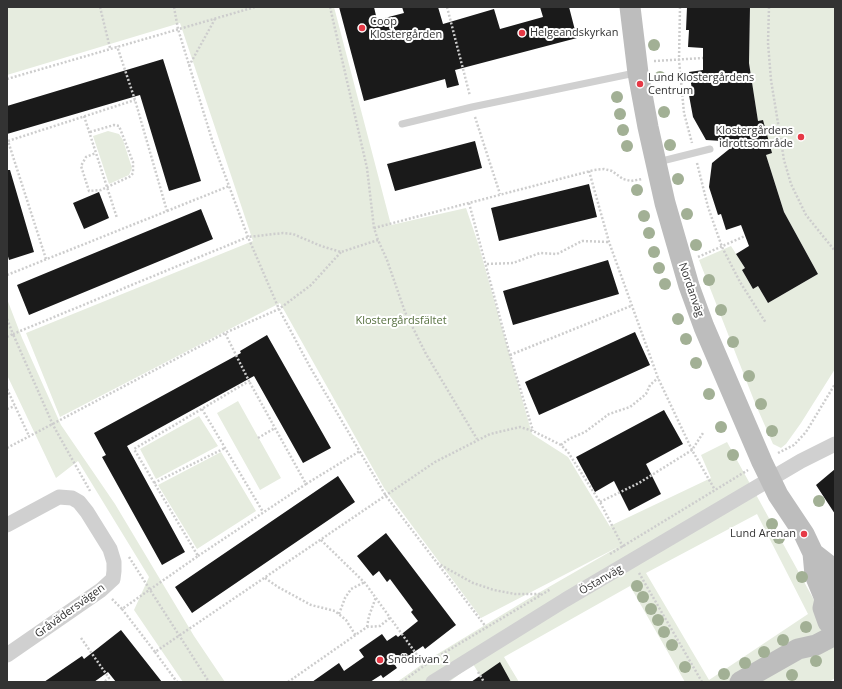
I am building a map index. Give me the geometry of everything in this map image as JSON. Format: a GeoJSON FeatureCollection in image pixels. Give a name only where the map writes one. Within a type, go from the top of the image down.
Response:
{"type":"FeatureCollection","features":[{"type":"Feature","properties":{"kind":"street","name":"Nordanväg"},"geometry":{"type":"LineString","coordinates":[[630,7],[637,67],[656,163],[682,262],[704,327],[770,480],[813,552],[831,567],[835,574]]}},
{"type":"Feature","properties":{"kind":"street","name":"Östanväg"},"geometry":{"type":"LineString","coordinates":[[433,682],[565,600],[770,480],[835,444]]}},
{"type":"Feature","properties":{"kind":"street","name":"Gråvädersvägen"},"geometry":{"type":"LineString","coordinates":[[7,525],[59,497],[72,498],[79,502],[110,549],[114,562],[113,579],[101,590],[7,655]]}},
{"type":"Feature","properties":{"kind":"street","name":"Nordanväg"},"geometry":{"type":"LineString","coordinates":[[813,552],[815,575],[828,600],[828,622],[835,629]]}},
{"type":"Feature","properties":{"kind":"street"},"geometry":{"type":"LineString","coordinates":[[798,649],[817,627],[828,600]]}},
{"type":"Feature","properties":{"kind":"street"},"geometry":{"type":"LineString","coordinates":[[740,682],[798,649],[816,644],[835,635]]}},
{"type":"Feature","properties":{"kind":"lane"},"geometry":{"type":"LineString","coordinates":[[402,124],[637,67]]}},
{"type":"Feature","properties":{"kind":"lane"},"geometry":{"type":"LineString","coordinates":[[656,163],[710,149]]}},
{"type":"Feature","properties":{"kind":"path"},"geometry":{"type":"LineString","coordinates":[[100,7],[110,48]]}},
{"type":"Feature","properties":{"kind":"path"},"geometry":{"type":"LineString","coordinates":[[174,7],[178,29],[213,143],[248,237],[279,309],[310,367],[386,496],[486,627]]}},
{"type":"Feature","properties":{"kind":"path"},"geometry":{"type":"LineString","coordinates":[[7,80],[110,48],[255,7]]}},
{"type":"Feature","properties":{"kind":"path"},"geometry":{"type":"LineString","coordinates":[[330,7],[367,168],[374,228],[378,240],[387,260],[405,312],[426,354],[477,439]]}},
{"type":"Feature","properties":{"kind":"path"},"geometry":{"type":"LineString","coordinates":[[447,7],[472,107],[500,194]]}},
{"type":"Feature","properties":{"kind":"path"},"geometry":{"type":"LineString","coordinates":[[680,7],[679,60],[684,113],[708,207],[722,247],[740,282],[766,323]]}},
{"type":"Feature","properties":{"kind":"path"},"geometry":{"type":"LineString","coordinates":[[769,7],[768,43],[770,80],[784,160],[791,184],[806,215],[835,251]]}},
{"type":"Feature","properties":{"kind":"path"},"geometry":{"type":"LineString","coordinates":[[189,66],[215,19]]}},
{"type":"Feature","properties":{"kind":"path"},"geometry":{"type":"LineString","coordinates":[[117,46],[135,100],[167,211]]}},
{"type":"Feature","properties":{"kind":"path"},"geometry":{"type":"LineString","coordinates":[[637,67],[679,60],[703,58]]}},
{"type":"Feature","properties":{"kind":"path"},"geometry":{"type":"LineString","coordinates":[[46,259],[8,141],[98,110],[135,100]]}},
{"type":"Feature","properties":{"kind":"path"},"geometry":{"type":"LineString","coordinates":[[84,116],[118,218]]}},
{"type":"Feature","properties":{"kind":"path"},"geometry":{"type":"LineString","coordinates":[[90,132],[114,125],[119,126],[133,162],[133,172],[130,176],[107,188],[89,191],[82,166],[83,160],[96,153]]}},
{"type":"Feature","properties":{"kind":"path"},"geometry":{"type":"LineString","coordinates":[[374,228],[590,171],[604,169],[612,171],[623,179],[631,181],[640,179]]}},
{"type":"Feature","properties":{"kind":"path"},"geometry":{"type":"LineString","coordinates":[[590,171],[609,242],[631,306],[658,378],[692,450],[715,490],[747,471]]}},
{"type":"Feature","properties":{"kind":"path"},"geometry":{"type":"LineString","coordinates":[[7,275],[229,186]]}},
{"type":"Feature","properties":{"kind":"path"},"geometry":{"type":"LineString","coordinates":[[469,202],[487,264],[510,355],[533,432]]}},
{"type":"Feature","properties":{"kind":"path"},"geometry":{"type":"LineString","coordinates":[[7,337],[248,237],[283,233],[293,234],[321,246],[341,252]]}},
{"type":"Feature","properties":{"kind":"path"},"geometry":{"type":"LineString","coordinates":[[682,262],[722,247],[745,236]]}},
{"type":"Feature","properties":{"kind":"path"},"geometry":{"type":"LineString","coordinates":[[7,448],[225,333],[279,309],[311,284],[341,252],[378,240]]}},
{"type":"Feature","properties":{"kind":"path"},"geometry":{"type":"LineString","coordinates":[[487,264],[513,263],[540,253],[557,254],[582,241],[609,242]]}},
{"type":"Feature","properties":{"kind":"path"},"geometry":{"type":"LineString","coordinates":[[510,355],[631,306]]}},
{"type":"Feature","properties":{"kind":"path"},"geometry":{"type":"LineString","coordinates":[[7,319],[13,334]]}},
{"type":"Feature","properties":{"kind":"path"},"geometry":{"type":"LineString","coordinates":[[225,333],[249,381],[306,484]]}},
{"type":"Feature","properties":{"kind":"path"},"geometry":{"type":"LineString","coordinates":[[561,445],[569,439],[585,432],[605,416],[634,404],[646,394],[650,385],[658,378]]}},
{"type":"Feature","properties":{"kind":"path"},"geometry":{"type":"LineString","coordinates":[[198,556],[134,449],[249,381]]}},
{"type":"Feature","properties":{"kind":"path"},"geometry":{"type":"LineString","coordinates":[[775,454],[794,445],[806,432],[835,384]]}},
{"type":"Feature","properties":{"kind":"path"},"geometry":{"type":"LineString","coordinates":[[7,389],[29,436]]}},
{"type":"Feature","properties":{"kind":"path"},"geometry":{"type":"LineString","coordinates":[[7,409],[15,406]]}},
{"type":"Feature","properties":{"kind":"path"},"geometry":{"type":"LineString","coordinates":[[202,409],[263,512]]}},
{"type":"Feature","properties":{"kind":"path"},"geometry":{"type":"LineString","coordinates":[[258,438],[275,428]]}},
{"type":"Feature","properties":{"kind":"path"},"geometry":{"type":"LineString","coordinates":[[155,652],[435,462],[477,439],[490,434],[520,428],[533,432],[561,445],[568,452],[600,502],[632,562],[702,682]]}},
{"type":"Feature","properties":{"kind":"path"},"geometry":{"type":"LineString","coordinates":[[600,502],[639,483],[692,450],[703,433]]}},
{"type":"Feature","properties":{"kind":"path"},"geometry":{"type":"LineString","coordinates":[[154,483],[225,448]]}},
{"type":"Feature","properties":{"kind":"path"},"geometry":{"type":"LineString","coordinates":[[122,609],[263,512],[360,452]]}},
{"type":"Feature","properties":{"kind":"path"},"geometry":{"type":"LineString","coordinates":[[321,540],[365,582],[425,666]]}},
{"type":"Feature","properties":{"kind":"path"},"geometry":{"type":"LineString","coordinates":[[435,561],[474,582],[494,590],[515,594],[542,594]]}},
{"type":"Feature","properties":{"kind":"path"},"geometry":{"type":"LineString","coordinates":[[265,578],[311,605],[336,611],[346,620],[356,636]]}},
{"type":"Feature","properties":{"kind":"path"},"geometry":{"type":"LineString","coordinates":[[339,614],[345,598],[351,589],[365,582]]}},
{"type":"Feature","properties":{"kind":"path"},"geometry":{"type":"LineString","coordinates":[[101,590],[122,609],[177,682]]}},
{"type":"Feature","properties":{"kind":"path"},"geometry":{"type":"LineString","coordinates":[[288,682],[367,627],[376,597]]}},
{"type":"Feature","properties":{"kind":"path"},"geometry":{"type":"LineString","coordinates":[[367,627],[380,626],[391,618]]}},
{"type":"Feature","properties":{"kind":"path"},"geometry":{"type":"LineString","coordinates":[[81,638],[109,678],[105,682]]}},
{"type":"Feature","properties":{"kind":"green space","name":"Klostergårdsfältet"},"geometry":{"type":"Polygon","coordinates":[[[7,7],[334,7],[391,225],[466,208],[478,243],[532,434],[568,457],[612,530],[610,526],[711,478],[701,455],[727,442],[835,638],[835,678],[829,682],[685,682],[630,586],[504,657],[519,682],[484,682],[473,664],[449,682],[397,682],[431,658],[528,599],[620,546],[481,618],[384,488],[280,303],[60,417],[26,333],[253,241],[180,23],[7,75],[7,7]],[[757,514],[646,573],[709,680],[808,614],[757,514]]]}},
{"type":"Feature","properties":{"kind":"green space"},"geometry":{"type":"Polygon","coordinates":[[[750,7],[835,7],[835,369],[801,423],[786,444],[781,448],[773,444],[755,403],[699,260],[731,246],[745,268],[742,270],[753,289],[758,286],[768,303],[818,274],[784,212],[766,155],[770,153],[763,120],[758,121],[749,63],[750,7]]]}},
{"type":"Feature","properties":{"kind":"green space"},"geometry":{"type":"Polygon","coordinates":[[[108,131],[119,134],[123,140],[132,168],[129,175],[109,184],[93,136],[108,131]]]}},
{"type":"Feature","properties":{"kind":"green space"},"geometry":{"type":"Polygon","coordinates":[[[7,299],[22,338],[61,425],[115,504],[194,636],[225,682],[183,682],[134,610],[149,577],[78,461],[56,478],[7,375],[7,299]]]}},
{"type":"Feature","properties":{"kind":"green space"},"geometry":{"type":"Polygon","coordinates":[[[238,401],[281,478],[260,490],[217,413],[238,401]]]}},
{"type":"Feature","properties":{"kind":"green space"},"geometry":{"type":"Polygon","coordinates":[[[199,416],[218,446],[156,479],[140,449],[199,416]]]}},
{"type":"Feature","properties":{"kind":"green space"},"geometry":{"type":"Polygon","coordinates":[[[221,452],[256,511],[197,549],[158,485],[221,452]]]}},
{"type":"Feature","properties":{"kind":"building"},"geometry":{"type":"Polygon","coordinates":[[[339,7],[374,7],[377,20],[404,13],[402,7],[438,7],[443,24],[494,9],[500,29],[543,17],[540,7],[569,7],[577,38],[455,70],[459,85],[447,88],[445,79],[364,101],[339,7]]]}},
{"type":"Feature","properties":{"kind":"building"},"geometry":{"type":"Polygon","coordinates":[[[687,7],[750,7],[749,63],[758,121],[763,120],[772,153],[766,155],[784,212],[818,274],[768,303],[758,286],[753,289],[742,270],[745,268],[736,254],[749,246],[741,225],[726,230],[721,214],[718,215],[709,187],[712,163],[738,142],[706,140],[693,117],[688,90],[692,89],[689,72],[703,70],[703,48],[688,47],[689,30],[686,30],[687,7]]]}},
{"type":"Feature","properties":{"kind":"building"},"geometry":{"type":"Polygon","coordinates":[[[163,59],[201,181],[169,191],[140,95],[7,134],[7,106],[163,59]]]}},
{"type":"Feature","properties":{"kind":"building"},"geometry":{"type":"Polygon","coordinates":[[[475,141],[482,168],[395,191],[387,164],[475,141]]]}},
{"type":"Feature","properties":{"kind":"building"},"geometry":{"type":"Polygon","coordinates":[[[7,170],[10,170],[34,252],[9,260],[7,253],[7,170]]]}},
{"type":"Feature","properties":{"kind":"building"},"geometry":{"type":"Polygon","coordinates":[[[589,184],[597,217],[499,241],[491,208],[589,184]]]}},
{"type":"Feature","properties":{"kind":"building"},"geometry":{"type":"Polygon","coordinates":[[[99,192],[109,218],[84,229],[73,203],[99,192]]]}},
{"type":"Feature","properties":{"kind":"building"},"geometry":{"type":"Polygon","coordinates":[[[201,209],[213,239],[29,315],[17,285],[201,209]]]}},
{"type":"Feature","properties":{"kind":"building"},"geometry":{"type":"Polygon","coordinates":[[[608,260],[619,294],[513,325],[503,291],[608,260]]]}},
{"type":"Feature","properties":{"kind":"building"},"geometry":{"type":"Polygon","coordinates":[[[635,332],[650,365],[539,415],[525,382],[635,332]]]}},
{"type":"Feature","properties":{"kind":"building"},"geometry":{"type":"Polygon","coordinates":[[[267,335],[331,448],[303,463],[254,376],[127,446],[185,552],[162,565],[102,457],[106,455],[94,433],[241,353],[240,351],[267,335]]]}},
{"type":"Feature","properties":{"kind":"building"},"geometry":{"type":"Polygon","coordinates":[[[664,410],[683,444],[646,464],[661,494],[629,511],[614,481],[595,492],[576,457],[664,410]]]}},
{"type":"Feature","properties":{"kind":"building"},"geometry":{"type":"Polygon","coordinates":[[[835,469],[835,514],[816,485],[835,469]]]}},
{"type":"Feature","properties":{"kind":"building"},"geometry":{"type":"Polygon","coordinates":[[[338,476],[355,502],[192,613],[175,587],[338,476]]]}},
{"type":"Feature","properties":{"kind":"building"},"geometry":{"type":"Polygon","coordinates":[[[386,533],[456,625],[425,649],[423,646],[395,665],[397,668],[383,678],[381,675],[370,682],[312,682],[339,663],[344,671],[364,657],[359,650],[382,634],[387,641],[396,635],[398,637],[418,621],[411,612],[413,610],[390,579],[387,582],[379,571],[373,576],[357,556],[386,533]]]}},
{"type":"Feature","properties":{"kind":"building"},"geometry":{"type":"Polygon","coordinates":[[[121,630],[162,682],[116,682],[108,672],[94,682],[44,682],[82,656],[84,659],[121,630]]]}},
{"type":"Feature","properties":{"kind":"building"},"geometry":{"type":"Polygon","coordinates":[[[500,662],[511,682],[471,682],[500,662]]]}},
{"type":"Feature","properties":{"kind":"place","name":"Coop Klostergården"},"geometry":{"type":"Point","coordinates":[362,28]}},
{"type":"Feature","properties":{"kind":"place","name":"Helgeandskyrkan"},"geometry":{"type":"Point","coordinates":[522,33]}},
{"type":"Feature","properties":{"kind":"place","name":"Lund Klostergårdens Centrum"},"geometry":{"type":"Point","coordinates":[640,84]}},
{"type":"Feature","properties":{"kind":"place","name":"Klostergårdens idrottsområde"},"geometry":{"type":"Point","coordinates":[801,137]}},
{"type":"Feature","properties":{"kind":"place","name":"Lund Arenan"},"geometry":{"type":"Point","coordinates":[804,534]}},
{"type":"Feature","properties":{"kind":"place","name":"Snödrivan 2"},"geometry":{"type":"Point","coordinates":[380,660]}}]}
